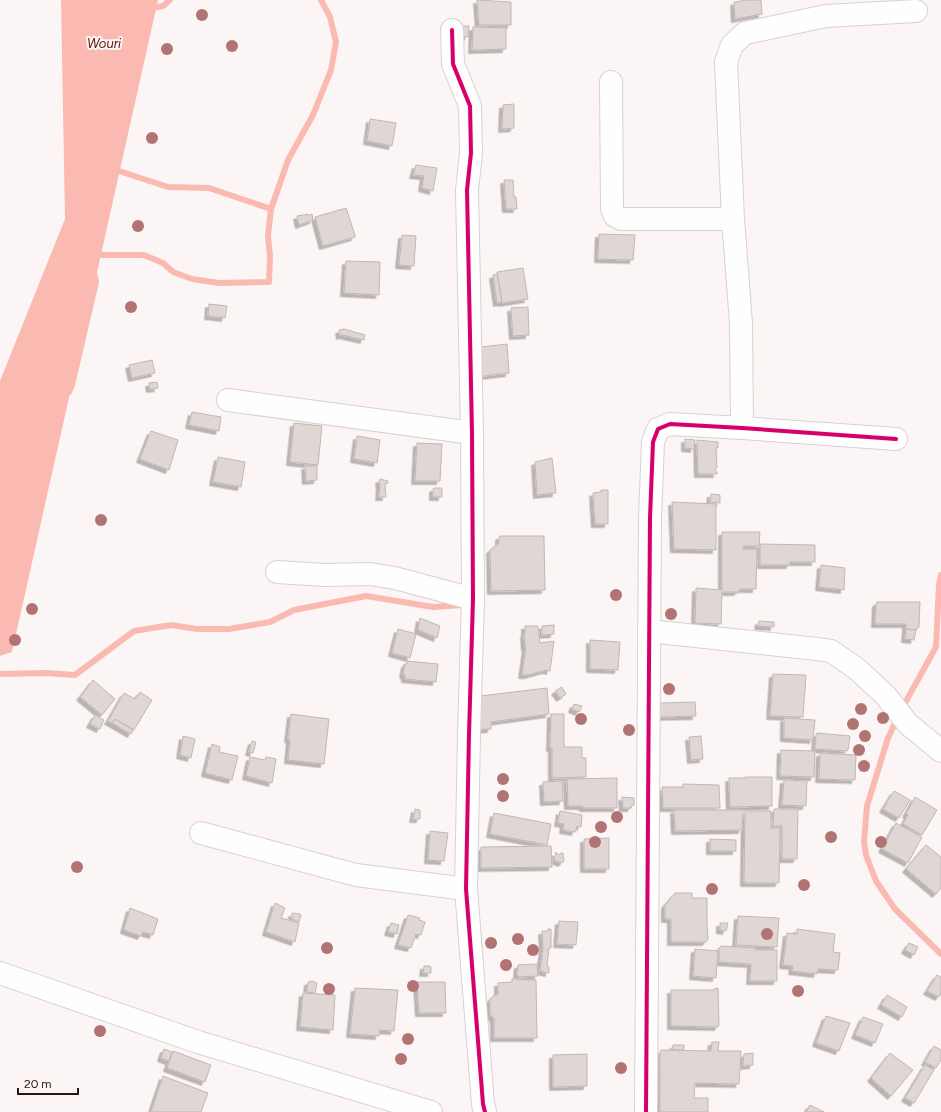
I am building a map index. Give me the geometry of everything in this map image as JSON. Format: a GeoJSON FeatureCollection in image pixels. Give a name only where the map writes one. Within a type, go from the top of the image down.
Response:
{"type":"FeatureCollection","features":[{"type":"Feature","properties":{"kind":"street"},"geometry":{"type":"LineString","coordinates":[[742,428],[741,323],[733,219],[726,62],[732,45],[745,33],[826,16],[916,11]]}},
{"type":"Feature","properties":{"kind":"street"},"geometry":{"type":"LineString","coordinates":[[452,30],[454,64],[470,106],[471,153],[467,190],[472,434],[473,599],[466,889],[475,1015],[485,1112]]}},
{"type":"Feature","properties":{"kind":"street"},"geometry":{"type":"LineString","coordinates":[[611,82],[612,209],[615,216],[621,219],[733,219]]}},
{"type":"Feature","properties":{"kind":"street"},"geometry":{"type":"LineString","coordinates":[[228,400],[472,434]]}},
{"type":"Feature","properties":{"kind":"street"},"geometry":{"type":"LineString","coordinates":[[646,1112],[650,518],[653,442],[658,429],[670,424],[896,439]]}},
{"type":"Feature","properties":{"kind":"street"},"geometry":{"type":"LineString","coordinates":[[277,572],[325,575],[370,574],[395,578],[473,599]]}},
{"type":"Feature","properties":{"kind":"street"},"geometry":{"type":"LineString","coordinates":[[649,631],[831,651],[857,669],[886,696],[908,724],[941,751]]}},
{"type":"Feature","properties":{"kind":"street"},"geometry":{"type":"LineString","coordinates":[[201,833],[356,875],[466,889]]}},
{"type":"Feature","properties":{"kind":"street"},"geometry":{"type":"LineString","coordinates":[[0,972],[198,1042],[431,1112]]}},
{"type":"Feature","properties":{"kind":"water","name":"Wouri"},"geometry":{"type":"Polygon","coordinates":[[[61,0],[158,0],[12,652],[0,656],[0,381],[65,219],[61,0]]]}},
{"type":"Feature","properties":{"kind":"building"},"geometry":{"type":"Polygon","coordinates":[[[477,0],[511,2],[511,25],[479,25],[477,0]]]}},
{"type":"Feature","properties":{"kind":"building"},"geometry":{"type":"Polygon","coordinates":[[[761,0],[762,14],[735,19],[734,2],[761,0]]]}},
{"type":"Feature","properties":{"kind":"building"},"geometry":{"type":"Polygon","coordinates":[[[463,26],[469,26],[468,37],[461,36],[463,26]]]}},
{"type":"Feature","properties":{"kind":"building"},"geometry":{"type":"Polygon","coordinates":[[[473,27],[506,28],[506,49],[472,50],[473,27]]]}},
{"type":"Feature","properties":{"kind":"building"},"geometry":{"type":"Polygon","coordinates":[[[514,104],[514,128],[502,129],[503,105],[514,104]]]}},
{"type":"Feature","properties":{"kind":"building"},"geometry":{"type":"Polygon","coordinates":[[[370,119],[396,123],[392,146],[367,141],[370,119]]]}},
{"type":"Feature","properties":{"kind":"building"},"geometry":{"type":"Polygon","coordinates":[[[416,165],[437,168],[433,191],[422,188],[424,176],[413,175],[416,165]]]}},
{"type":"Feature","properties":{"kind":"building"},"geometry":{"type":"Polygon","coordinates":[[[504,180],[513,180],[514,197],[516,197],[517,209],[506,209],[504,180]]]}},
{"type":"Feature","properties":{"kind":"building"},"geometry":{"type":"Polygon","coordinates":[[[346,208],[355,237],[323,246],[315,217],[346,208]]]}},
{"type":"Feature","properties":{"kind":"building"},"geometry":{"type":"Polygon","coordinates":[[[308,214],[308,216],[312,214],[313,220],[299,225],[297,216],[308,214]]]}},
{"type":"Feature","properties":{"kind":"building"},"geometry":{"type":"Polygon","coordinates":[[[599,234],[635,235],[633,260],[598,259],[599,234]]]}},
{"type":"Feature","properties":{"kind":"building"},"geometry":{"type":"Polygon","coordinates":[[[402,235],[416,236],[414,266],[399,265],[402,235]]]}},
{"type":"Feature","properties":{"kind":"building"},"geometry":{"type":"Polygon","coordinates":[[[346,261],[380,262],[379,295],[344,293],[346,261]]]}},
{"type":"Feature","properties":{"kind":"building"},"geometry":{"type":"Polygon","coordinates":[[[523,268],[528,299],[502,303],[497,272],[523,268]]]}},
{"type":"Feature","properties":{"kind":"building"},"geometry":{"type":"Polygon","coordinates":[[[497,274],[502,302],[497,303],[493,275],[497,274]]]}},
{"type":"Feature","properties":{"kind":"building"},"geometry":{"type":"Polygon","coordinates":[[[209,304],[227,306],[225,318],[208,316],[209,304]]]}},
{"type":"Feature","properties":{"kind":"building"},"geometry":{"type":"Polygon","coordinates":[[[528,307],[529,335],[513,336],[511,308],[528,307]]]}},
{"type":"Feature","properties":{"kind":"building"},"geometry":{"type":"Polygon","coordinates":[[[344,329],[365,335],[364,340],[342,335],[340,336],[339,330],[344,329]]]}},
{"type":"Feature","properties":{"kind":"building"},"geometry":{"type":"Polygon","coordinates":[[[507,344],[509,373],[476,377],[473,348],[507,344]]]}},
{"type":"Feature","properties":{"kind":"building"},"geometry":{"type":"Polygon","coordinates":[[[152,360],[155,373],[132,378],[129,365],[152,360]]]}},
{"type":"Feature","properties":{"kind":"building"},"geometry":{"type":"Polygon","coordinates":[[[157,382],[158,388],[150,389],[149,383],[157,382]]]}},
{"type":"Feature","properties":{"kind":"building"},"geometry":{"type":"Polygon","coordinates":[[[192,412],[221,417],[219,431],[189,425],[192,412]]]}},
{"type":"Feature","properties":{"kind":"building"},"geometry":{"type":"Polygon","coordinates":[[[294,423],[322,426],[318,465],[290,462],[294,423]]]}},
{"type":"Feature","properties":{"kind":"building"},"geometry":{"type":"Polygon","coordinates":[[[151,431],[178,440],[169,470],[140,459],[151,431]]]}},
{"type":"Feature","properties":{"kind":"building"},"geometry":{"type":"Polygon","coordinates":[[[357,436],[380,440],[377,463],[354,459],[357,436]]]}},
{"type":"Feature","properties":{"kind":"building"},"geometry":{"type":"Polygon","coordinates":[[[685,439],[695,440],[694,449],[685,448],[685,439]]]}},
{"type":"Feature","properties":{"kind":"building"},"geometry":{"type":"Polygon","coordinates":[[[697,440],[718,442],[718,448],[716,448],[717,467],[715,470],[717,474],[698,474],[697,440]]]}},
{"type":"Feature","properties":{"kind":"building"},"geometry":{"type":"Polygon","coordinates":[[[417,443],[442,444],[440,481],[415,481],[417,443]]]}},
{"type":"Feature","properties":{"kind":"building"},"geometry":{"type":"Polygon","coordinates":[[[218,457],[245,462],[241,487],[213,482],[218,457]]]}},
{"type":"Feature","properties":{"kind":"building"},"geometry":{"type":"Polygon","coordinates":[[[552,458],[556,493],[537,495],[535,462],[552,458]]]}},
{"type":"Feature","properties":{"kind":"building"},"geometry":{"type":"Polygon","coordinates":[[[305,466],[317,466],[317,480],[306,481],[305,466]]]}},
{"type":"Feature","properties":{"kind":"building"},"geometry":{"type":"Polygon","coordinates":[[[380,479],[388,481],[388,483],[385,484],[386,497],[379,497],[380,479]]]}},
{"type":"Feature","properties":{"kind":"building"},"geometry":{"type":"Polygon","coordinates":[[[434,488],[442,488],[442,497],[433,497],[434,488]]]}},
{"type":"Feature","properties":{"kind":"building"},"geometry":{"type":"Polygon","coordinates":[[[601,490],[608,490],[608,524],[595,524],[593,493],[601,492],[601,490]]]}},
{"type":"Feature","properties":{"kind":"building"},"geometry":{"type":"Polygon","coordinates":[[[711,494],[720,495],[720,503],[710,502],[711,494]]]}},
{"type":"Feature","properties":{"kind":"building"},"geometry":{"type":"Polygon","coordinates":[[[672,502],[716,504],[716,550],[674,549],[672,502]]]}},
{"type":"Feature","properties":{"kind":"building"},"geometry":{"type":"Polygon","coordinates":[[[722,532],[760,532],[759,546],[743,546],[743,549],[757,549],[756,589],[741,589],[737,592],[722,592],[721,624],[695,623],[696,588],[722,590],[722,532]]]}},
{"type":"Feature","properties":{"kind":"building"},"geometry":{"type":"Polygon","coordinates":[[[500,536],[544,536],[545,590],[491,591],[490,550],[499,543],[500,536]]]}},
{"type":"Feature","properties":{"kind":"building"},"geometry":{"type":"Polygon","coordinates":[[[760,544],[815,545],[815,562],[790,562],[790,565],[760,565],[760,544]]]}},
{"type":"Feature","properties":{"kind":"building"},"geometry":{"type":"Polygon","coordinates":[[[821,565],[845,568],[844,590],[819,587],[821,565]]]}},
{"type":"Feature","properties":{"kind":"building"},"geometry":{"type":"Polygon","coordinates":[[[877,602],[920,602],[919,627],[916,630],[906,629],[906,624],[875,624],[877,602]]]}},
{"type":"Feature","properties":{"kind":"building"},"geometry":{"type":"Polygon","coordinates":[[[420,618],[440,626],[437,638],[418,630],[420,618]]]}},
{"type":"Feature","properties":{"kind":"building"},"geometry":{"type":"Polygon","coordinates":[[[759,621],[774,622],[774,627],[758,626],[759,621]]]}},
{"type":"Feature","properties":{"kind":"building"},"geometry":{"type":"Polygon","coordinates":[[[554,625],[554,634],[542,635],[542,626],[554,625]]]}},
{"type":"Feature","properties":{"kind":"building"},"geometry":{"type":"Polygon","coordinates":[[[525,626],[538,626],[540,643],[554,641],[550,671],[546,670],[528,675],[522,675],[526,647],[524,634],[525,626]]]}},
{"type":"Feature","properties":{"kind":"building"},"geometry":{"type":"Polygon","coordinates":[[[398,629],[416,634],[410,658],[392,653],[398,629]]]}},
{"type":"Feature","properties":{"kind":"building"},"geometry":{"type":"Polygon","coordinates":[[[906,629],[916,630],[914,640],[905,639],[906,629]]]}},
{"type":"Feature","properties":{"kind":"building"},"geometry":{"type":"Polygon","coordinates":[[[590,640],[620,642],[618,670],[590,669],[590,640]]]}},
{"type":"Feature","properties":{"kind":"building"},"geometry":{"type":"Polygon","coordinates":[[[407,661],[438,664],[436,682],[405,679],[405,675],[403,675],[407,661]]]}},
{"type":"Feature","properties":{"kind":"building"},"geometry":{"type":"Polygon","coordinates":[[[773,674],[806,675],[803,717],[770,716],[773,674]]]}},
{"type":"Feature","properties":{"kind":"building"},"geometry":{"type":"Polygon","coordinates":[[[93,680],[115,699],[102,715],[80,697],[93,680]]]}},
{"type":"Feature","properties":{"kind":"building"},"geometry":{"type":"Polygon","coordinates":[[[562,687],[566,694],[560,698],[555,691],[562,687]]]}},
{"type":"Feature","properties":{"kind":"building"},"geometry":{"type":"Polygon","coordinates":[[[547,688],[549,714],[491,722],[491,729],[475,730],[472,697],[547,688]]]}},
{"type":"Feature","properties":{"kind":"building"},"geometry":{"type":"Polygon","coordinates":[[[140,692],[152,700],[134,730],[115,719],[112,723],[108,721],[124,693],[135,699],[140,692]]]}},
{"type":"Feature","properties":{"kind":"building"},"geometry":{"type":"Polygon","coordinates":[[[695,702],[696,716],[658,717],[659,703],[695,702]]]}},
{"type":"Feature","properties":{"kind":"building"},"geometry":{"type":"Polygon","coordinates":[[[574,704],[582,706],[579,712],[572,709],[574,704]]]}},
{"type":"Feature","properties":{"kind":"building"},"geometry":{"type":"Polygon","coordinates":[[[291,714],[329,719],[324,764],[288,760],[290,740],[288,739],[291,714]]]}},
{"type":"Feature","properties":{"kind":"building"},"geometry":{"type":"Polygon","coordinates":[[[551,714],[564,714],[564,747],[582,747],[582,758],[586,758],[586,777],[552,778],[552,748],[550,748],[551,714]]]}},
{"type":"Feature","properties":{"kind":"building"},"geometry":{"type":"Polygon","coordinates":[[[95,715],[104,720],[100,729],[90,724],[95,715]]]}},
{"type":"Feature","properties":{"kind":"building"},"geometry":{"type":"Polygon","coordinates":[[[784,718],[815,720],[813,740],[784,738],[784,718]]]}},
{"type":"Feature","properties":{"kind":"building"},"geometry":{"type":"Polygon","coordinates":[[[115,719],[133,730],[131,734],[112,723],[115,719]]]}},
{"type":"Feature","properties":{"kind":"building"},"geometry":{"type":"Polygon","coordinates":[[[817,733],[850,736],[848,750],[815,749],[817,733]]]}},
{"type":"Feature","properties":{"kind":"building"},"geometry":{"type":"Polygon","coordinates":[[[183,736],[195,739],[191,758],[180,755],[183,736]]]}},
{"type":"Feature","properties":{"kind":"building"},"geometry":{"type":"Polygon","coordinates":[[[701,736],[703,759],[691,760],[689,737],[701,736]]]}},
{"type":"Feature","properties":{"kind":"building"},"geometry":{"type":"Polygon","coordinates":[[[252,741],[256,742],[253,753],[249,752],[252,741]]]}},
{"type":"Feature","properties":{"kind":"building"},"geometry":{"type":"Polygon","coordinates":[[[212,744],[220,747],[219,752],[238,756],[232,780],[205,773],[212,744]]]}},
{"type":"Feature","properties":{"kind":"building"},"geometry":{"type":"Polygon","coordinates":[[[781,750],[815,751],[814,777],[780,776],[781,750]]]}},
{"type":"Feature","properties":{"kind":"building"},"geometry":{"type":"Polygon","coordinates":[[[820,753],[856,755],[855,780],[819,779],[820,753]]]}},
{"type":"Feature","properties":{"kind":"building"},"geometry":{"type":"Polygon","coordinates":[[[250,757],[265,760],[266,757],[276,759],[272,783],[246,776],[250,757]]]}},
{"type":"Feature","properties":{"kind":"building"},"geometry":{"type":"Polygon","coordinates":[[[772,777],[772,806],[730,807],[729,778],[772,777]]]}},
{"type":"Feature","properties":{"kind":"building"},"geometry":{"type":"Polygon","coordinates":[[[617,778],[617,808],[583,808],[583,806],[568,806],[567,779],[617,778]]]}},
{"type":"Feature","properties":{"kind":"building"},"geometry":{"type":"Polygon","coordinates":[[[784,780],[807,781],[806,806],[782,805],[784,780]]]}},
{"type":"Feature","properties":{"kind":"building"},"geometry":{"type":"Polygon","coordinates":[[[562,781],[563,801],[544,802],[543,782],[562,781]]]}},
{"type":"Feature","properties":{"kind":"building"},"geometry":{"type":"Polygon","coordinates":[[[683,784],[719,785],[720,808],[663,808],[662,787],[683,787],[683,784]]]}},
{"type":"Feature","properties":{"kind":"building"},"geometry":{"type":"Polygon","coordinates":[[[894,791],[910,800],[899,818],[883,809],[894,791]]]}},
{"type":"Feature","properties":{"kind":"building"},"geometry":{"type":"Polygon","coordinates":[[[622,797],[634,798],[634,805],[632,805],[631,808],[623,808],[622,797]]]}},
{"type":"Feature","properties":{"kind":"building"},"geometry":{"type":"Polygon","coordinates":[[[915,797],[937,810],[922,835],[903,824],[908,815],[906,814],[915,797]]]}},
{"type":"Feature","properties":{"kind":"building"},"geometry":{"type":"Polygon","coordinates":[[[415,809],[420,810],[420,819],[413,819],[415,809]]]}},
{"type":"Feature","properties":{"kind":"building"},"geometry":{"type":"Polygon","coordinates":[[[774,809],[798,809],[797,859],[782,859],[782,826],[773,826],[774,809]]]}},
{"type":"Feature","properties":{"kind":"building"},"geometry":{"type":"Polygon","coordinates":[[[674,810],[743,810],[742,830],[675,831],[674,810]]]}},
{"type":"Feature","properties":{"kind":"building"},"geometry":{"type":"Polygon","coordinates":[[[560,811],[582,815],[581,827],[577,826],[575,832],[563,830],[564,824],[558,823],[560,811]]]}},
{"type":"Feature","properties":{"kind":"building"},"geometry":{"type":"Polygon","coordinates":[[[745,811],[771,811],[771,828],[780,828],[779,883],[744,883],[745,811]]]}},
{"type":"Feature","properties":{"kind":"building"},"geometry":{"type":"Polygon","coordinates":[[[494,813],[551,824],[547,845],[490,834],[494,813]]]}},
{"type":"Feature","properties":{"kind":"building"},"geometry":{"type":"Polygon","coordinates":[[[896,823],[922,837],[908,863],[882,849],[896,823]]]}},
{"type":"Feature","properties":{"kind":"building"},"geometry":{"type":"Polygon","coordinates":[[[430,831],[448,833],[444,861],[428,860],[430,831]]]}},
{"type":"Feature","properties":{"kind":"building"},"geometry":{"type":"Polygon","coordinates":[[[609,838],[609,869],[584,869],[584,839],[609,838]]]}},
{"type":"Feature","properties":{"kind":"building"},"geometry":{"type":"Polygon","coordinates":[[[710,839],[736,840],[736,851],[710,851],[710,839]]]}},
{"type":"Feature","properties":{"kind":"building"},"geometry":{"type":"Polygon","coordinates":[[[926,845],[941,857],[941,888],[936,894],[906,869],[926,845]]]}},
{"type":"Feature","properties":{"kind":"building"},"geometry":{"type":"Polygon","coordinates":[[[551,846],[552,867],[481,868],[481,847],[551,846]]]}},
{"type":"Feature","properties":{"kind":"building"},"geometry":{"type":"Polygon","coordinates":[[[556,852],[559,855],[563,853],[564,861],[562,863],[554,860],[556,852]]]}},
{"type":"Feature","properties":{"kind":"building"},"geometry":{"type":"Polygon","coordinates":[[[675,893],[692,893],[692,898],[707,898],[708,939],[706,942],[671,942],[671,919],[665,919],[665,905],[675,893]]]}},
{"type":"Feature","properties":{"kind":"building"},"geometry":{"type":"Polygon","coordinates":[[[275,903],[285,908],[281,918],[299,923],[295,942],[266,932],[275,903]]]}},
{"type":"Feature","properties":{"kind":"building"},"geometry":{"type":"Polygon","coordinates":[[[130,908],[158,919],[153,935],[143,932],[141,936],[124,930],[130,908]]]}},
{"type":"Feature","properties":{"kind":"building"},"geometry":{"type":"Polygon","coordinates":[[[292,913],[301,915],[299,922],[292,919],[292,913]]]}},
{"type":"Feature","properties":{"kind":"building"},"geometry":{"type":"Polygon","coordinates":[[[408,915],[420,918],[419,920],[425,922],[421,935],[416,934],[411,948],[398,945],[408,915]]]}},
{"type":"Feature","properties":{"kind":"building"},"geometry":{"type":"Polygon","coordinates":[[[738,916],[779,918],[777,947],[736,945],[738,916]]]}},
{"type":"Feature","properties":{"kind":"building"},"geometry":{"type":"Polygon","coordinates":[[[559,921],[578,922],[576,945],[557,944],[559,921]]]}},
{"type":"Feature","properties":{"kind":"building"},"geometry":{"type":"Polygon","coordinates":[[[391,923],[399,925],[397,934],[388,932],[391,923]]]}},
{"type":"Feature","properties":{"kind":"building"},"geometry":{"type":"Polygon","coordinates":[[[720,923],[728,923],[726,931],[720,930],[720,923]]]}},
{"type":"Feature","properties":{"kind":"building"},"geometry":{"type":"Polygon","coordinates":[[[548,929],[551,929],[551,948],[549,948],[547,966],[549,967],[549,973],[540,971],[543,948],[542,931],[548,931],[548,929]]]}},
{"type":"Feature","properties":{"kind":"building"},"geometry":{"type":"Polygon","coordinates":[[[797,929],[835,934],[833,952],[840,953],[838,970],[818,969],[817,974],[792,971],[793,966],[783,965],[787,933],[797,934],[797,929]]]}},
{"type":"Feature","properties":{"kind":"building"},"geometry":{"type":"Polygon","coordinates":[[[909,943],[918,947],[914,955],[905,950],[909,943]]]}},
{"type":"Feature","properties":{"kind":"building"},"geometry":{"type":"Polygon","coordinates":[[[721,946],[755,948],[755,950],[777,950],[777,981],[750,981],[751,964],[719,962],[719,948],[721,946]]]}},
{"type":"Feature","properties":{"kind":"building"},"geometry":{"type":"Polygon","coordinates":[[[695,949],[718,951],[716,978],[693,976],[695,949]]]}},
{"type":"Feature","properties":{"kind":"building"},"geometry":{"type":"Polygon","coordinates":[[[537,964],[538,976],[519,977],[517,974],[518,965],[537,964]]]}},
{"type":"Feature","properties":{"kind":"building"},"geometry":{"type":"Polygon","coordinates":[[[424,966],[431,967],[431,973],[423,973],[424,966]]]}},
{"type":"Feature","properties":{"kind":"building"},"geometry":{"type":"Polygon","coordinates":[[[937,975],[941,977],[941,993],[939,997],[927,991],[937,975]]]}},
{"type":"Feature","properties":{"kind":"building"},"geometry":{"type":"Polygon","coordinates":[[[512,979],[536,980],[537,1038],[494,1038],[494,1019],[490,1014],[490,1000],[494,995],[498,995],[498,983],[512,982],[512,979]]]}},
{"type":"Feature","properties":{"kind":"building"},"geometry":{"type":"Polygon","coordinates":[[[312,981],[317,983],[315,993],[307,992],[308,982],[312,981]]]}},
{"type":"Feature","properties":{"kind":"building"},"geometry":{"type":"Polygon","coordinates":[[[417,982],[445,982],[446,1013],[419,1013],[417,982]]]}},
{"type":"Feature","properties":{"kind":"building"},"geometry":{"type":"Polygon","coordinates":[[[355,988],[398,990],[394,1031],[379,1030],[379,1036],[350,1034],[355,988]]]}},
{"type":"Feature","properties":{"kind":"building"},"geometry":{"type":"Polygon","coordinates":[[[718,988],[718,1027],[671,1026],[671,990],[714,990],[718,988]]]}},
{"type":"Feature","properties":{"kind":"building"},"geometry":{"type":"Polygon","coordinates":[[[303,993],[335,995],[333,1030],[300,1027],[303,993]]]}},
{"type":"Feature","properties":{"kind":"building"},"geometry":{"type":"Polygon","coordinates":[[[887,995],[907,1007],[902,1017],[881,1005],[887,995]]]}},
{"type":"Feature","properties":{"kind":"building"},"geometry":{"type":"Polygon","coordinates":[[[826,1016],[850,1023],[839,1051],[816,1043],[826,1016]]]}},
{"type":"Feature","properties":{"kind":"building"},"geometry":{"type":"Polygon","coordinates":[[[863,1017],[883,1024],[875,1043],[855,1035],[863,1017]]]}},
{"type":"Feature","properties":{"kind":"building"},"geometry":{"type":"Polygon","coordinates":[[[712,1042],[719,1042],[718,1051],[741,1051],[739,1084],[695,1083],[694,1098],[708,1098],[708,1112],[660,1112],[661,1050],[711,1051],[712,1042]]]}},
{"type":"Feature","properties":{"kind":"building"},"geometry":{"type":"Polygon","coordinates":[[[673,1045],[684,1045],[684,1049],[672,1050],[673,1045]]]}},
{"type":"Feature","properties":{"kind":"building"},"geometry":{"type":"Polygon","coordinates":[[[934,1046],[941,1050],[941,1060],[936,1068],[925,1062],[934,1046]]]}},
{"type":"Feature","properties":{"kind":"building"},"geometry":{"type":"Polygon","coordinates":[[[164,1049],[172,1052],[169,1061],[161,1058],[164,1049]]]}},
{"type":"Feature","properties":{"kind":"building"},"geometry":{"type":"Polygon","coordinates":[[[173,1051],[211,1065],[205,1082],[167,1068],[173,1051]]]}},
{"type":"Feature","properties":{"kind":"building"},"geometry":{"type":"Polygon","coordinates":[[[753,1053],[753,1065],[743,1066],[744,1054],[753,1053]]]}},
{"type":"Feature","properties":{"kind":"building"},"geometry":{"type":"Polygon","coordinates":[[[890,1053],[913,1070],[891,1096],[871,1078],[890,1053]]]}},
{"type":"Feature","properties":{"kind":"building"},"geometry":{"type":"Polygon","coordinates":[[[587,1054],[587,1086],[553,1087],[553,1055],[587,1054]]]}},
{"type":"Feature","properties":{"kind":"building"},"geometry":{"type":"Polygon","coordinates":[[[925,1065],[934,1070],[914,1103],[905,1098],[925,1065]]]}},
{"type":"Feature","properties":{"kind":"building"},"geometry":{"type":"Polygon","coordinates":[[[163,1076],[208,1093],[201,1112],[151,1112],[163,1076]]]}},
{"type":"Feature","properties":{"kind":"building"},"geometry":{"type":"Polygon","coordinates":[[[810,1105],[824,1112],[806,1112],[810,1105]]]}},
{"type":"Feature","properties":{"kind":"waterway"},"geometry":{"type":"LineString","coordinates":[[150,8],[163,6],[170,0]]}},
{"type":"Feature","properties":{"kind":"waterway"},"geometry":{"type":"LineString","coordinates":[[95,255],[144,255],[163,263],[173,272],[192,279],[219,283],[269,282],[270,256],[268,236],[271,209],[288,160],[313,115],[331,70],[336,42],[330,17],[321,0]]}},
{"type":"Feature","properties":{"kind":"waterway"},"geometry":{"type":"LineString","coordinates":[[113,169],[168,187],[209,188],[271,209]]}},
{"type":"Feature","properties":{"kind":"waterway"},"geometry":{"type":"LineString","coordinates":[[69,392],[72,385],[96,282],[94,273]]}},
{"type":"Feature","properties":{"kind":"waterway"},"geometry":{"type":"LineString","coordinates":[[905,703],[936,647],[939,585],[941,575]]}},
{"type":"Feature","properties":{"kind":"waterway"},"geometry":{"type":"LineString","coordinates":[[0,674],[46,673],[75,675],[134,631],[171,625],[197,629],[229,629],[270,622],[294,610],[366,596],[433,607],[462,605]]}},
{"type":"Feature","properties":{"kind":"waterway"},"geometry":{"type":"LineString","coordinates":[[897,719],[888,738],[867,806],[864,842],[866,855],[876,881],[895,909],[941,954]]}},
{"type":"Feature","properties":{"kind":"cycle path"},"geometry":{"type":"LineString","coordinates":[[452,30],[453,64],[470,106],[471,153],[467,190],[472,433],[473,599],[466,889],[483,1104],[485,1112]]}},
{"type":"Feature","properties":{"kind":"cycle path"},"geometry":{"type":"LineString","coordinates":[[646,1112],[650,518],[653,442],[658,429],[670,424],[896,439]]}}]}
